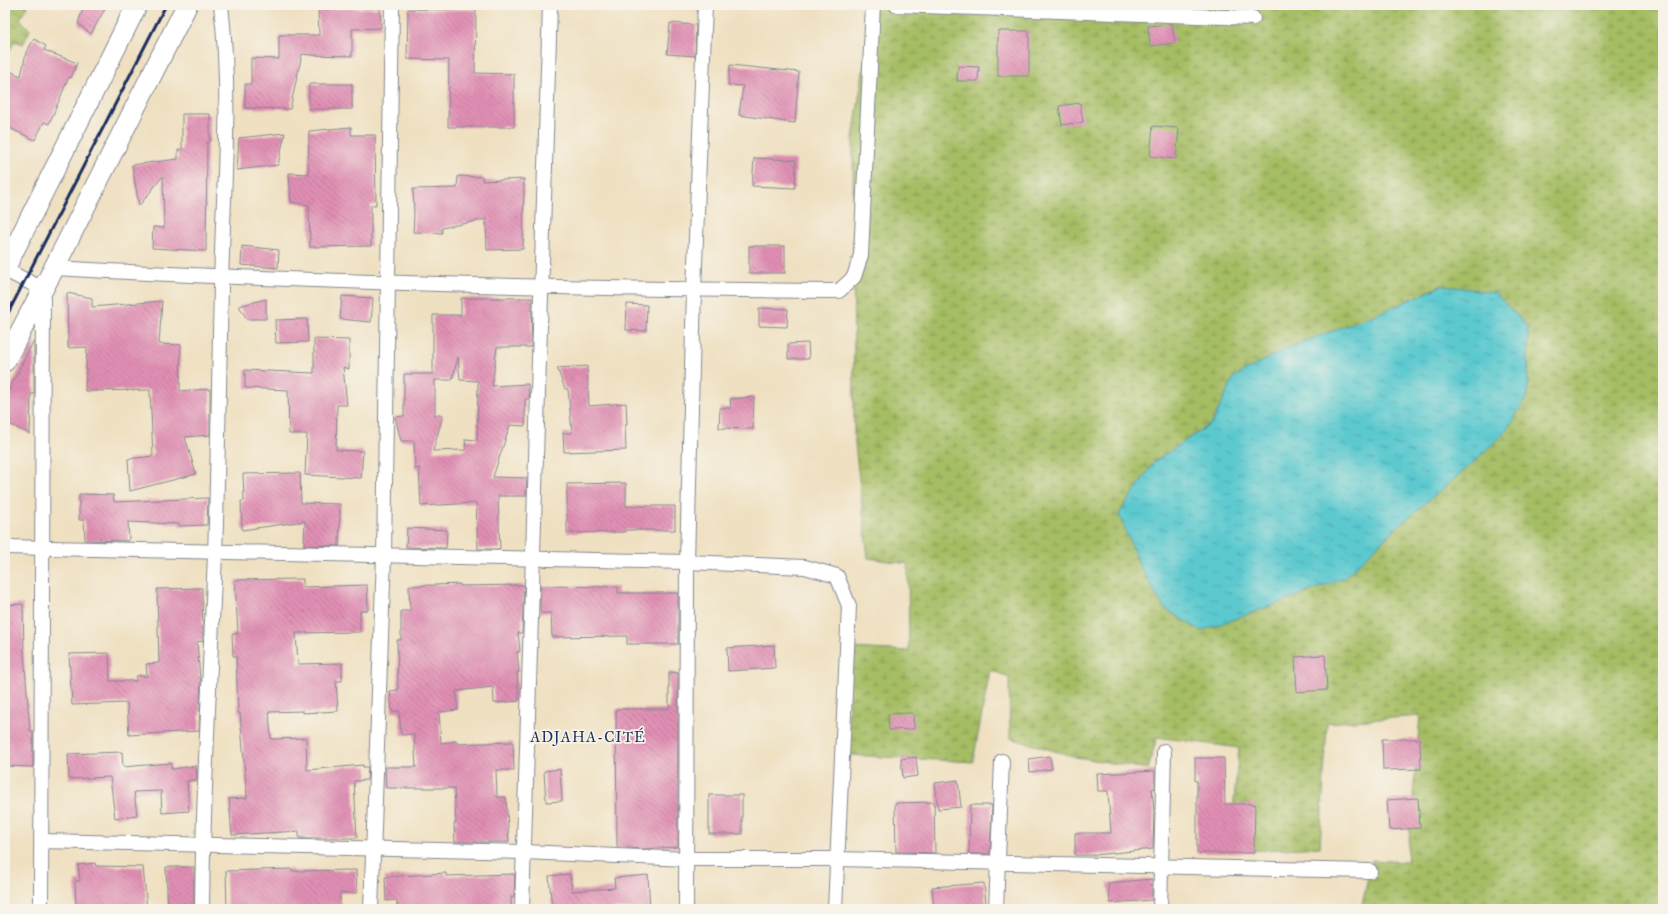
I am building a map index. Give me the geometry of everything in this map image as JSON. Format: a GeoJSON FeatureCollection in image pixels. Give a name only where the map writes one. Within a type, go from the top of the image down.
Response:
{"type":"FeatureCollection","features":[{"type":"Feature","properties":{"kind":"main road"},"geometry":{"type":"LineString","coordinates":[[5,269],[137,5]]}},
{"type":"Feature","properties":{"kind":"main road"},"geometry":{"type":"LineString","coordinates":[[5,361],[54,268],[187,5]]}},
{"type":"Feature","properties":{"kind":"street"},"geometry":{"type":"LineString","coordinates":[[202,909],[203,844],[215,552],[221,278],[227,135],[225,46],[220,5]]}},
{"type":"Feature","properties":{"kind":"street"},"geometry":{"type":"LineString","coordinates":[[371,909],[384,556],[392,5]]}},
{"type":"Feature","properties":{"kind":"street"},"geometry":{"type":"LineString","coordinates":[[522,909],[550,5]]}},
{"type":"Feature","properties":{"kind":"street"},"geometry":{"type":"LineString","coordinates":[[686,909],[687,562],[694,290],[705,5]]}},
{"type":"Feature","properties":{"kind":"street"},"geometry":{"type":"LineString","coordinates":[[54,268],[221,278],[388,283],[542,285],[694,290],[839,291],[854,277],[861,255],[873,5]]}},
{"type":"Feature","properties":{"kind":"street"},"geometry":{"type":"LineString","coordinates":[[896,5],[1253,18]]}},
{"type":"Feature","properties":{"kind":"street"},"geometry":{"type":"LineString","coordinates":[[5,269],[43,289],[41,909]]}},
{"type":"Feature","properties":{"kind":"street"},"geometry":{"type":"LineString","coordinates":[[5,547],[687,562],[805,567],[837,576],[849,606],[836,859],[835,909]]}},
{"type":"Feature","properties":{"kind":"street"},"geometry":{"type":"LineString","coordinates":[[1160,909],[1164,751]]}},
{"type":"Feature","properties":{"kind":"street"},"geometry":{"type":"LineString","coordinates":[[996,909],[1002,761]]}},
{"type":"Feature","properties":{"kind":"street"},"geometry":{"type":"LineString","coordinates":[[42,841],[524,852],[687,859],[836,859],[1370,871]]}},
{"type":"Feature","properties":{"kind":"green space"},"geometry":{"type":"Polygon","coordinates":[[[5,5],[28,5],[20,19],[30,30],[23,44],[15,41],[5,58],[5,5]]]}},
{"type":"Feature","properties":{"kind":"green space"},"geometry":{"type":"Polygon","coordinates":[[[873,5],[1663,5],[1663,909],[1361,909],[1372,860],[1407,862],[1420,716],[1327,723],[1320,847],[1229,852],[1239,748],[1157,737],[1148,769],[1076,757],[1010,738],[1009,677],[990,670],[973,762],[847,755],[851,648],[909,651],[908,564],[868,558],[854,435],[853,138],[873,5]],[[1443,285],[1389,309],[1154,462],[1344,578],[1398,526],[1443,285]]]}},
{"type":"Feature","properties":{"kind":"water"},"geometry":{"type":"Polygon","coordinates":[[[1443,285],[1495,293],[1528,327],[1528,395],[1507,430],[1472,464],[1398,526],[1344,578],[1201,631],[1164,608],[1141,569],[1119,514],[1154,462],[1212,423],[1234,377],[1283,350],[1389,309],[1443,285]]]}},
{"type":"Feature","properties":{"kind":"building"},"geometry":{"type":"Polygon","coordinates":[[[84,5],[107,5],[91,34],[78,24],[84,5]]]}},
{"type":"Feature","properties":{"kind":"building"},"geometry":{"type":"Polygon","coordinates":[[[380,8],[381,28],[352,29],[352,56],[302,54],[290,109],[245,108],[245,84],[251,84],[251,58],[279,59],[279,35],[319,35],[318,9],[380,8]]]}},
{"type":"Feature","properties":{"kind":"building"},"geometry":{"type":"Polygon","coordinates":[[[408,9],[476,10],[475,73],[514,74],[514,127],[448,127],[449,60],[407,59],[408,9]]]}},
{"type":"Feature","properties":{"kind":"building"},"geometry":{"type":"Polygon","coordinates":[[[670,23],[696,25],[695,56],[667,54],[670,23]]]}},
{"type":"Feature","properties":{"kind":"building"},"geometry":{"type":"Polygon","coordinates":[[[1172,24],[1175,43],[1150,46],[1148,26],[1172,24]]]}},
{"type":"Feature","properties":{"kind":"building"},"geometry":{"type":"Polygon","coordinates":[[[998,31],[1029,31],[1029,76],[998,76],[998,31]]]}},
{"type":"Feature","properties":{"kind":"building"},"geometry":{"type":"Polygon","coordinates":[[[34,39],[46,46],[44,50],[77,63],[71,78],[69,77],[49,124],[44,122],[35,140],[5,126],[5,69],[21,76],[26,53],[34,39]]]}},
{"type":"Feature","properties":{"kind":"building"},"geometry":{"type":"Polygon","coordinates":[[[730,65],[799,72],[795,123],[739,115],[743,86],[728,85],[730,65]]]}},
{"type":"Feature","properties":{"kind":"building"},"geometry":{"type":"Polygon","coordinates":[[[958,66],[979,67],[978,81],[957,81],[958,66]]]}},
{"type":"Feature","properties":{"kind":"building"},"geometry":{"type":"Polygon","coordinates":[[[309,84],[352,84],[352,109],[309,109],[309,84]]]}},
{"type":"Feature","properties":{"kind":"building"},"geometry":{"type":"Polygon","coordinates":[[[1080,103],[1083,122],[1062,125],[1059,106],[1080,103]]]}},
{"type":"Feature","properties":{"kind":"building"},"geometry":{"type":"Polygon","coordinates":[[[182,114],[210,114],[210,142],[207,142],[206,251],[152,248],[153,227],[164,228],[163,176],[139,206],[132,165],[178,159],[178,150],[182,150],[182,114]]]}},
{"type":"Feature","properties":{"kind":"building"},"geometry":{"type":"Polygon","coordinates":[[[1153,126],[1179,128],[1176,159],[1150,156],[1153,126]]]}},
{"type":"Feature","properties":{"kind":"building"},"geometry":{"type":"Polygon","coordinates":[[[351,127],[351,135],[375,135],[376,205],[371,205],[371,246],[310,247],[309,205],[291,202],[289,173],[308,174],[309,131],[351,127]]]}},
{"type":"Feature","properties":{"kind":"building"},"geometry":{"type":"Polygon","coordinates":[[[285,133],[278,165],[237,170],[239,138],[285,133]]]}},
{"type":"Feature","properties":{"kind":"building"},"geometry":{"type":"Polygon","coordinates":[[[754,158],[796,160],[795,188],[752,186],[754,158]]]}},
{"type":"Feature","properties":{"kind":"building"},"geometry":{"type":"Polygon","coordinates":[[[458,176],[483,177],[482,181],[524,179],[523,249],[487,250],[486,219],[442,228],[442,233],[413,232],[413,189],[457,188],[458,176]]]}},
{"type":"Feature","properties":{"kind":"building"},"geometry":{"type":"Polygon","coordinates":[[[242,246],[279,250],[278,268],[241,265],[242,246]]]}},
{"type":"Feature","properties":{"kind":"building"},"geometry":{"type":"Polygon","coordinates":[[[749,246],[785,246],[785,273],[749,273],[749,246]]]}},
{"type":"Feature","properties":{"kind":"building"},"geometry":{"type":"Polygon","coordinates":[[[67,293],[92,298],[92,307],[162,301],[159,344],[181,345],[180,391],[210,389],[210,435],[185,437],[196,474],[130,491],[128,459],[153,456],[150,390],[85,391],[87,347],[68,348],[67,293]]]}},
{"type":"Feature","properties":{"kind":"building"},"geometry":{"type":"Polygon","coordinates":[[[342,296],[373,298],[371,322],[340,319],[342,296]]]}},
{"type":"Feature","properties":{"kind":"building"},"geometry":{"type":"Polygon","coordinates":[[[461,298],[532,298],[531,347],[497,347],[492,386],[528,384],[529,397],[529,399],[525,399],[525,426],[510,425],[493,477],[527,478],[526,496],[498,496],[500,549],[478,549],[476,503],[421,506],[419,468],[415,469],[414,441],[401,441],[395,417],[404,416],[404,374],[433,374],[433,315],[461,315],[461,298]],[[458,357],[452,380],[435,380],[435,415],[443,415],[433,451],[466,450],[465,439],[477,440],[478,381],[460,380],[458,357]]]}},
{"type":"Feature","properties":{"kind":"building"},"geometry":{"type":"Polygon","coordinates":[[[266,299],[266,319],[247,319],[239,306],[266,299]]]}},
{"type":"Feature","properties":{"kind":"building"},"geometry":{"type":"Polygon","coordinates":[[[627,304],[647,305],[646,331],[626,330],[627,304]]]}},
{"type":"Feature","properties":{"kind":"building"},"geometry":{"type":"Polygon","coordinates":[[[759,308],[788,309],[787,327],[759,326],[759,308]]]}},
{"type":"Feature","properties":{"kind":"building"},"geometry":{"type":"Polygon","coordinates":[[[307,319],[308,342],[276,343],[275,320],[307,319]]]}},
{"type":"Feature","properties":{"kind":"building"},"geometry":{"type":"Polygon","coordinates":[[[314,339],[349,340],[349,369],[343,367],[347,405],[337,405],[336,450],[363,451],[361,478],[305,475],[307,434],[289,434],[288,390],[245,388],[245,370],[314,373],[314,339]]]}},
{"type":"Feature","properties":{"kind":"building"},"geometry":{"type":"Polygon","coordinates":[[[34,340],[34,394],[31,394],[30,434],[5,422],[5,398],[34,340]]]}},
{"type":"Feature","properties":{"kind":"building"},"geometry":{"type":"Polygon","coordinates":[[[808,343],[809,359],[788,359],[788,344],[808,343]]]}},
{"type":"Feature","properties":{"kind":"building"},"geometry":{"type":"Polygon","coordinates":[[[587,366],[589,406],[626,403],[626,450],[564,452],[563,433],[572,433],[568,389],[565,389],[557,368],[587,366]]]}},
{"type":"Feature","properties":{"kind":"building"},"geometry":{"type":"Polygon","coordinates":[[[754,397],[753,429],[719,428],[720,408],[731,408],[730,399],[754,397]]]}},
{"type":"Feature","properties":{"kind":"building"},"geometry":{"type":"Polygon","coordinates":[[[300,473],[301,503],[340,504],[339,546],[304,545],[305,521],[242,530],[241,501],[244,501],[243,474],[300,473]]]}},
{"type":"Feature","properties":{"kind":"building"},"geometry":{"type":"Polygon","coordinates":[[[626,483],[626,506],[675,506],[675,530],[625,530],[625,532],[567,533],[567,484],[626,483]]]}},
{"type":"Feature","properties":{"kind":"building"},"geometry":{"type":"Polygon","coordinates":[[[79,494],[113,495],[114,502],[208,498],[207,525],[179,526],[179,524],[128,522],[129,541],[85,540],[84,520],[79,520],[79,494]]]}},
{"type":"Feature","properties":{"kind":"building"},"geometry":{"type":"Polygon","coordinates":[[[407,528],[447,530],[446,548],[406,547],[407,528]]]}},
{"type":"Feature","properties":{"kind":"building"},"geometry":{"type":"Polygon","coordinates":[[[303,579],[303,587],[367,585],[368,610],[360,611],[360,632],[296,633],[298,664],[342,663],[342,681],[336,681],[338,711],[303,713],[303,711],[269,712],[271,739],[306,738],[307,770],[363,765],[363,767],[368,767],[367,780],[354,781],[357,838],[299,838],[299,831],[232,835],[229,799],[247,798],[240,713],[238,713],[236,656],[233,656],[232,634],[238,634],[235,580],[303,579]]]}},
{"type":"Feature","properties":{"kind":"building"},"geometry":{"type":"Polygon","coordinates":[[[460,584],[460,586],[524,585],[522,633],[518,633],[520,651],[517,652],[519,701],[494,703],[493,687],[456,691],[458,710],[439,712],[441,743],[457,741],[457,744],[513,742],[514,770],[496,770],[497,797],[506,797],[509,842],[455,842],[454,823],[456,823],[454,788],[386,788],[385,767],[416,767],[414,734],[401,735],[399,711],[392,712],[390,691],[398,690],[397,640],[401,640],[401,611],[410,611],[409,586],[460,584]]]}},
{"type":"Feature","properties":{"kind":"building"},"geometry":{"type":"Polygon","coordinates":[[[540,586],[618,587],[618,593],[678,593],[678,644],[627,644],[627,636],[552,637],[551,613],[540,613],[540,586]]]}},
{"type":"Feature","properties":{"kind":"building"},"geometry":{"type":"Polygon","coordinates":[[[202,588],[203,641],[197,642],[201,679],[199,731],[129,735],[127,703],[72,705],[69,654],[109,653],[110,681],[136,681],[136,676],[147,676],[146,664],[159,663],[157,589],[202,588]]]}},
{"type":"Feature","properties":{"kind":"building"},"geometry":{"type":"Polygon","coordinates":[[[23,604],[24,654],[30,731],[33,731],[33,767],[5,766],[5,605],[23,604]]]}},
{"type":"Feature","properties":{"kind":"building"},"geometry":{"type":"Polygon","coordinates":[[[774,645],[775,668],[728,671],[727,648],[774,645]]]}},
{"type":"Feature","properties":{"kind":"building"},"geometry":{"type":"Polygon","coordinates":[[[1325,655],[1327,690],[1297,692],[1295,657],[1325,655]]]}},
{"type":"Feature","properties":{"kind":"building"},"geometry":{"type":"Polygon","coordinates":[[[669,672],[678,673],[678,847],[643,849],[617,847],[616,709],[669,709],[669,672]]]}},
{"type":"Feature","properties":{"kind":"building"},"geometry":{"type":"Polygon","coordinates":[[[913,713],[914,729],[889,730],[888,714],[913,713]]]}},
{"type":"Feature","properties":{"kind":"building"},"geometry":{"type":"Polygon","coordinates":[[[1382,739],[1420,739],[1421,769],[1383,770],[1382,739]]]}},
{"type":"Feature","properties":{"kind":"building"},"geometry":{"type":"Polygon","coordinates":[[[122,752],[123,767],[171,763],[171,769],[196,766],[197,780],[187,781],[189,811],[162,813],[161,791],[134,792],[137,815],[115,818],[110,777],[69,779],[68,754],[122,752]]]}},
{"type":"Feature","properties":{"kind":"building"},"geometry":{"type":"Polygon","coordinates":[[[1050,756],[1052,769],[1030,772],[1029,759],[1050,756]]]}},
{"type":"Feature","properties":{"kind":"building"},"geometry":{"type":"Polygon","coordinates":[[[916,757],[918,776],[903,778],[901,759],[916,757]]]}},
{"type":"Feature","properties":{"kind":"building"},"geometry":{"type":"Polygon","coordinates":[[[1195,758],[1224,758],[1225,804],[1255,804],[1254,853],[1197,853],[1197,781],[1195,781],[1195,758]]]}},
{"type":"Feature","properties":{"kind":"building"},"geometry":{"type":"Polygon","coordinates":[[[560,769],[562,801],[546,802],[544,771],[560,769]]]}},
{"type":"Feature","properties":{"kind":"building"},"geometry":{"type":"Polygon","coordinates":[[[1155,771],[1155,788],[1152,789],[1154,812],[1153,849],[1094,855],[1075,855],[1075,833],[1111,833],[1108,791],[1098,791],[1097,774],[1155,771]]]}},
{"type":"Feature","properties":{"kind":"building"},"geometry":{"type":"Polygon","coordinates":[[[958,780],[961,807],[938,809],[935,783],[958,780]]]}},
{"type":"Feature","properties":{"kind":"building"},"geometry":{"type":"Polygon","coordinates":[[[709,795],[742,795],[742,834],[709,834],[709,795]]]}},
{"type":"Feature","properties":{"kind":"building"},"geometry":{"type":"Polygon","coordinates":[[[1418,798],[1420,828],[1389,830],[1387,800],[1418,798]]]}},
{"type":"Feature","properties":{"kind":"building"},"geometry":{"type":"Polygon","coordinates":[[[934,802],[935,853],[896,852],[895,803],[934,802]]]}},
{"type":"Feature","properties":{"kind":"building"},"geometry":{"type":"Polygon","coordinates":[[[970,805],[992,805],[990,854],[969,854],[970,805]]]}},
{"type":"Feature","properties":{"kind":"building"},"geometry":{"type":"Polygon","coordinates":[[[95,863],[96,866],[143,867],[147,909],[76,909],[75,881],[80,881],[78,865],[95,863]]]}},
{"type":"Feature","properties":{"kind":"building"},"geometry":{"type":"Polygon","coordinates":[[[166,867],[194,867],[194,909],[168,909],[166,867]]]}},
{"type":"Feature","properties":{"kind":"building"},"geometry":{"type":"Polygon","coordinates":[[[292,869],[292,871],[356,870],[357,893],[340,893],[340,909],[227,909],[226,871],[292,869]]]}},
{"type":"Feature","properties":{"kind":"building"},"geometry":{"type":"Polygon","coordinates":[[[446,873],[446,876],[515,874],[514,896],[511,897],[511,909],[397,909],[397,900],[386,901],[385,877],[446,873]]]}},
{"type":"Feature","properties":{"kind":"building"},"geometry":{"type":"Polygon","coordinates":[[[570,874],[572,891],[615,888],[614,878],[648,875],[650,909],[552,909],[549,876],[570,874]]]}},
{"type":"Feature","properties":{"kind":"building"},"geometry":{"type":"Polygon","coordinates":[[[1152,879],[1152,900],[1110,903],[1108,883],[1152,879]]]}},
{"type":"Feature","properties":{"kind":"building"},"geometry":{"type":"Polygon","coordinates":[[[984,883],[986,904],[934,909],[932,887],[984,883]]]}},
{"type":"Feature","properties":{"kind":"railway"},"geometry":{"type":"LineString","coordinates":[[5,319],[166,5]]}},
{"type":"Feature","properties":{"kind":"district","name":"ADJAHA-CITÉ"},"geometry":{"type":"Point","coordinates":[588,737]}}]}
